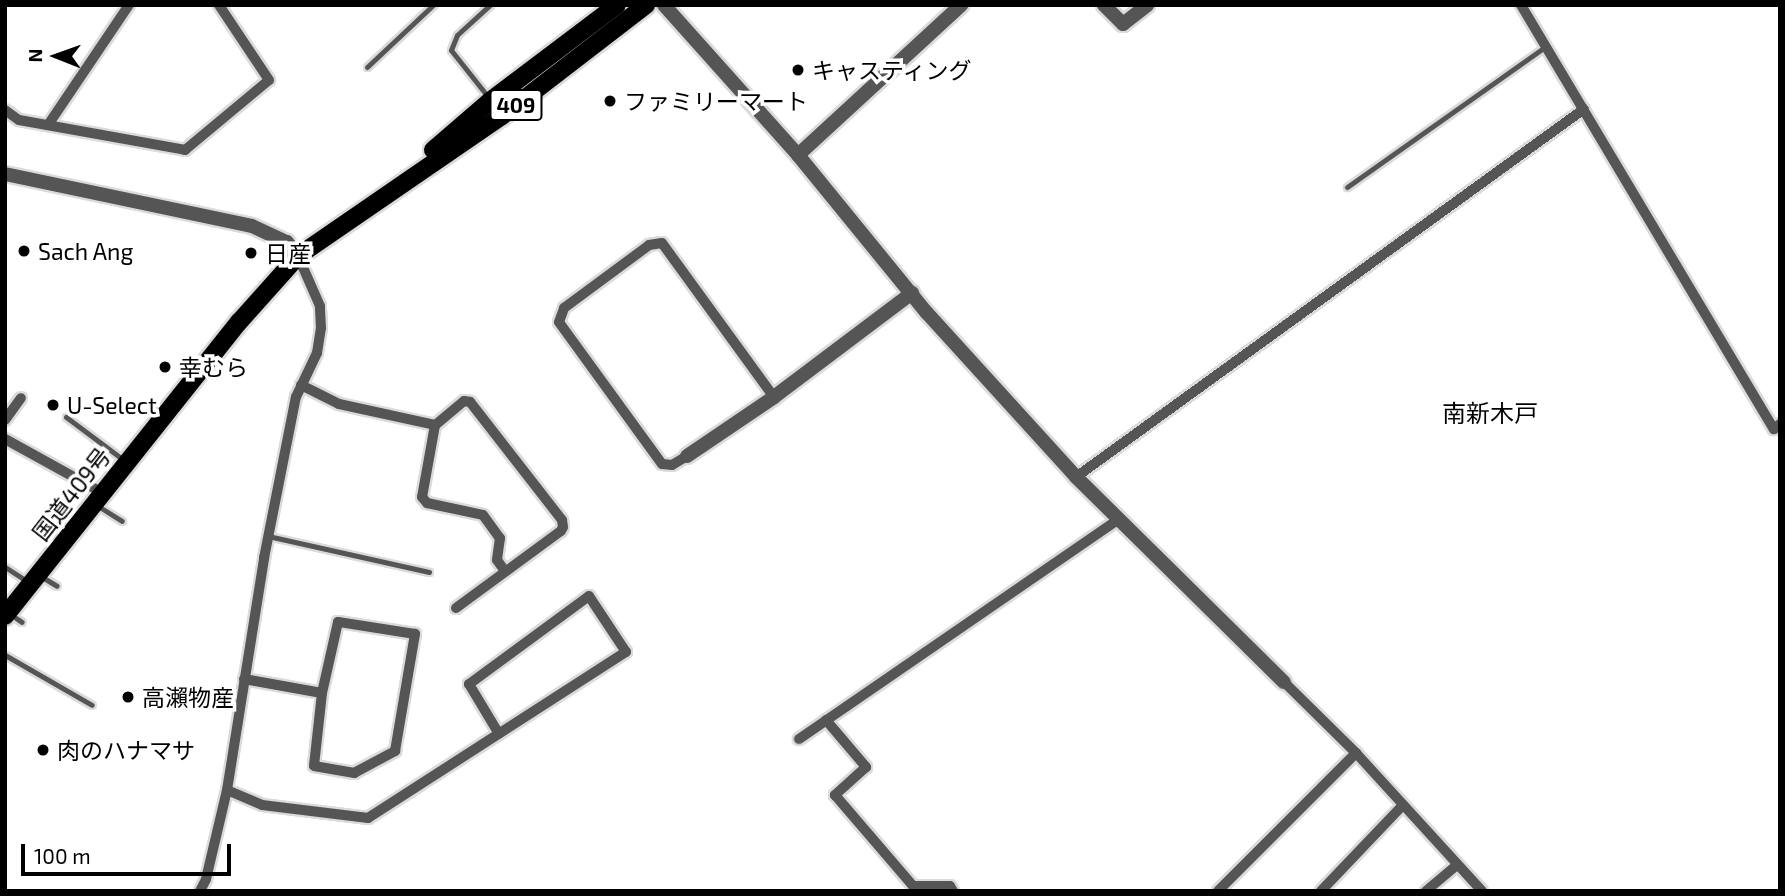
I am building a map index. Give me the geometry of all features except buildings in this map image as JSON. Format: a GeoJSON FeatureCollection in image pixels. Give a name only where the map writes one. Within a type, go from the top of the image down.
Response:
{"type":"FeatureCollection","features":[{"type":"Feature","properties":{"kind":"highway","name":"国道409号"},"geometry":{"type":"LineString","coordinates":[[380,197],[490,101],[617,5]]}},
{"type":"Feature","properties":{"kind":"highway","name":"国道409号"},"geometry":{"type":"LineString","coordinates":[[12,617],[35,579],[67,548],[98,499],[239,321],[298,256],[380,197],[502,116],[646,5]]}},
{"type":"Feature","properties":{"kind":"street"},"geometry":{"type":"LineString","coordinates":[[48,125],[129,5]]}},
{"type":"Feature","properties":{"kind":"street"},"geometry":{"type":"LineString","coordinates":[[5,110],[19,120],[185,150],[270,80],[219,5]]}},
{"type":"Feature","properties":{"kind":"street"},"geometry":{"type":"LineString","coordinates":[[664,5],[799,155],[927,313],[1076,477],[1356,753],[1482,891]]}},
{"type":"Feature","properties":{"kind":"street"},"geometry":{"type":"LineString","coordinates":[[799,155],[961,5]]}},
{"type":"Feature","properties":{"kind":"street"},"geometry":{"type":"LineString","coordinates":[[1104,5],[1123,24],[1147,5]]}},
{"type":"Feature","properties":{"kind":"street"},"geometry":{"type":"LineString","coordinates":[[1521,5],[1774,429],[1780,424]]}},
{"type":"Feature","properties":{"kind":"street"},"geometry":{"type":"LineString","coordinates":[[1076,477],[1584,109]]}},
{"type":"Feature","properties":{"kind":"street"},"geometry":{"type":"LineString","coordinates":[[5,174],[252,226],[287,242],[298,256],[320,306],[317,354],[296,397],[268,536],[227,790],[201,891]]}},
{"type":"Feature","properties":{"kind":"street"},"geometry":{"type":"LineString","coordinates":[[774,397],[662,243],[649,245],[564,308],[559,322],[662,464],[672,465],[774,397],[912,293]]}},
{"type":"Feature","properties":{"kind":"street"},"geometry":{"type":"LineString","coordinates":[[301,385],[340,404],[435,425]]}},
{"type":"Feature","properties":{"kind":"street"},"geometry":{"type":"LineString","coordinates":[[5,420],[21,398]]}},
{"type":"Feature","properties":{"kind":"street"},"geometry":{"type":"LineString","coordinates":[[456,608],[561,531],[562,520],[470,402],[464,401],[435,425],[422,497],[427,503],[483,515],[500,538],[497,560],[505,572]]}},
{"type":"Feature","properties":{"kind":"street"},"geometry":{"type":"LineString","coordinates":[[5,439],[98,499]]}},
{"type":"Feature","properties":{"kind":"street"},"geometry":{"type":"LineString","coordinates":[[799,739],[1118,520]]}},
{"type":"Feature","properties":{"kind":"street"},"geometry":{"type":"LineString","coordinates":[[227,790],[262,805],[369,818],[626,652],[589,596],[469,684],[499,734]]}},
{"type":"Feature","properties":{"kind":"street"},"geometry":{"type":"LineString","coordinates":[[338,622],[415,634],[395,751],[354,773],[314,766],[322,693],[338,622]]}},
{"type":"Feature","properties":{"kind":"street"},"geometry":{"type":"LineString","coordinates":[[244,679],[322,693]]}},
{"type":"Feature","properties":{"kind":"street"},"geometry":{"type":"LineString","coordinates":[[826,720],[866,767],[835,795],[913,886],[950,886],[953,891]]}},
{"type":"Feature","properties":{"kind":"street"},"geometry":{"type":"LineString","coordinates":[[1219,891],[1356,753]]}},
{"type":"Feature","properties":{"kind":"street"},"geometry":{"type":"LineString","coordinates":[[1321,891],[1403,805]]}},
{"type":"Feature","properties":{"kind":"street"},"geometry":{"type":"LineString","coordinates":[[1426,891],[1457,865]]}},
{"type":"Feature","properties":{"kind":"lane"},"geometry":{"type":"LineString","coordinates":[[367,67],[433,5]]}},
{"type":"Feature","properties":{"kind":"lane"},"geometry":{"type":"LineString","coordinates":[[490,5],[457,34],[451,50],[490,101]]}},
{"type":"Feature","properties":{"kind":"lane"},"geometry":{"type":"LineString","coordinates":[[1347,187],[1545,47]]}},
{"type":"Feature","properties":{"kind":"lane"},"geometry":{"type":"LineString","coordinates":[[66,417],[127,463]]}},
{"type":"Feature","properties":{"kind":"lane"},"geometry":{"type":"LineString","coordinates":[[98,499],[122,521]]}},
{"type":"Feature","properties":{"kind":"lane"},"geometry":{"type":"LineString","coordinates":[[268,536],[429,572]]}},
{"type":"Feature","properties":{"kind":"lane"},"geometry":{"type":"LineString","coordinates":[[5,567],[57,586]]}},
{"type":"Feature","properties":{"kind":"lane"},"geometry":{"type":"LineString","coordinates":[[5,655],[92,705]]}},
{"type":"Feature","properties":{"kind":"place","name":"キャスティング"},"geometry":{"type":"Point","coordinates":[798,70]}},
{"type":"Feature","properties":{"kind":"place","name":"ファミリーマート"},"geometry":{"type":"Point","coordinates":[610,101]}},
{"type":"Feature","properties":{"kind":"place","name":"Sach Ang"},"geometry":{"type":"Point","coordinates":[24,251]}},
{"type":"Feature","properties":{"kind":"place","name":"日産"},"geometry":{"type":"Point","coordinates":[251,253]}},
{"type":"Feature","properties":{"kind":"place","name":"幸むら"},"geometry":{"type":"Point","coordinates":[165,367]}},
{"type":"Feature","properties":{"kind":"place","name":"U-Select"},"geometry":{"type":"Point","coordinates":[53,405]}},
{"type":"Feature","properties":{"kind":"place","name":"高瀨物産"},"geometry":{"type":"Point","coordinates":[128,697]}},
{"type":"Feature","properties":{"kind":"place","name":"肉のハナマサ"},"geometry":{"type":"Point","coordinates":[43,750]}},
{"type":"Feature","properties":{"kind":"district","name":"南新木戸"},"geometry":{"type":"Point","coordinates":[1490,413]}}]}
